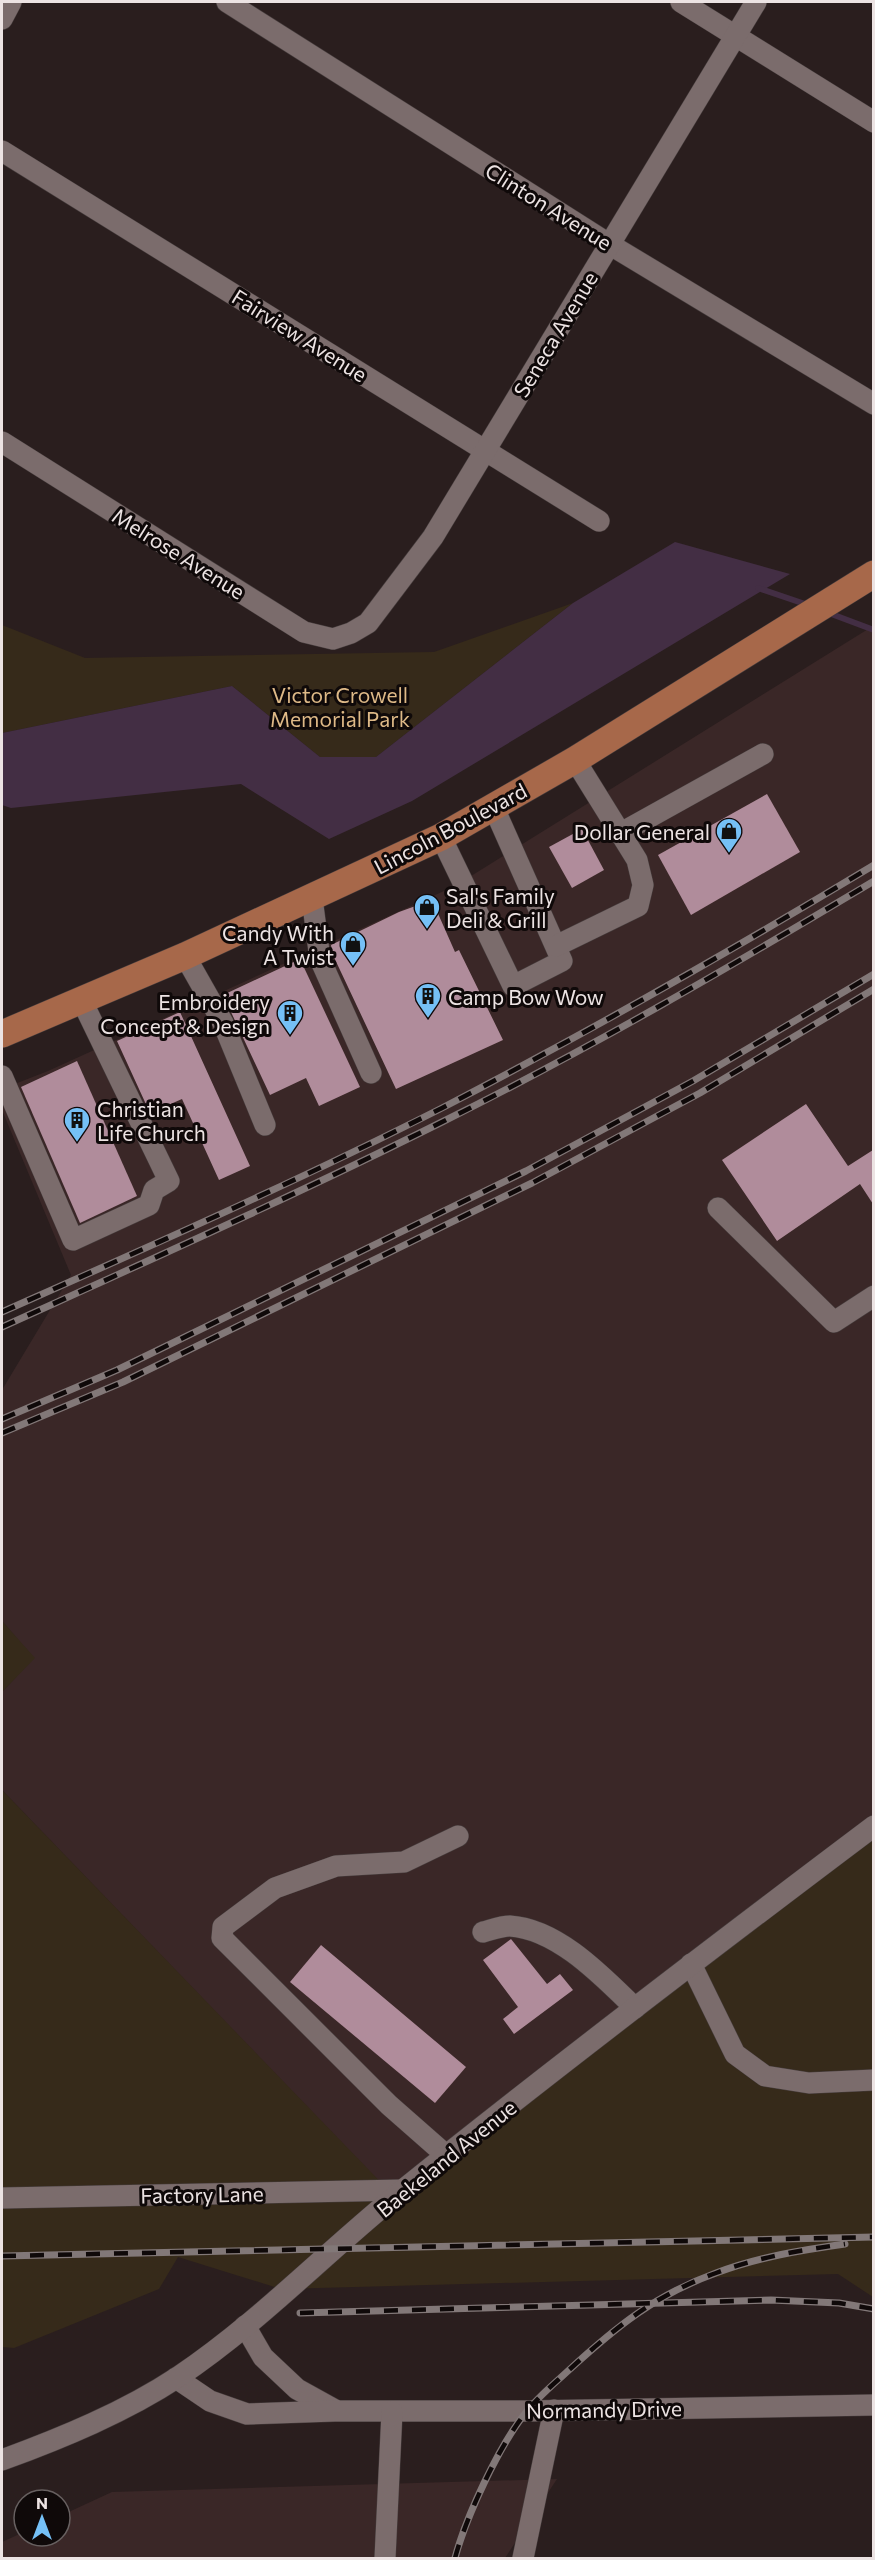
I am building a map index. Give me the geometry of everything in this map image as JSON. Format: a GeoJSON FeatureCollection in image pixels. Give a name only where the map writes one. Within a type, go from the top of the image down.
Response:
{"type":"FeatureCollection","features":[{"type":"Feature","properties":{"kind":"main road","name":"Lincoln Boulevard"},"geometry":{"type":"LineString","coordinates":[[2,1034],[185,956],[441,837],[575,760],[873,574]]}},
{"type":"Feature","properties":{"kind":"street"},"geometry":{"type":"LineString","coordinates":[[2,19],[11,2]]}},
{"type":"Feature","properties":{"kind":"street","name":"Clinton Avenue"},"geometry":{"type":"LineString","coordinates":[[227,2],[609,244],[873,404]]}},
{"type":"Feature","properties":{"kind":"street"},"geometry":{"type":"LineString","coordinates":[[681,2],[873,122]]}},
{"type":"Feature","properties":{"kind":"street","name":"Seneca Avenue"},"geometry":{"type":"LineString","coordinates":[[361,627],[368,623],[433,537],[756,2]]}},
{"type":"Feature","properties":{"kind":"street","name":"Fairview Avenue"},"geometry":{"type":"LineString","coordinates":[[2,151],[599,520]]}},
{"type":"Feature","properties":{"kind":"street","name":"Melrose Avenue"},"geometry":{"type":"LineString","coordinates":[[2,442],[304,632],[333,639],[361,627]]}},
{"type":"Feature","properties":{"kind":"street"},"geometry":{"type":"LineString","coordinates":[[621,833],[763,754]]}},
{"type":"Feature","properties":{"kind":"street"},"geometry":{"type":"LineString","coordinates":[[556,946],[638,906],[643,885],[637,860],[575,760]]}},
{"type":"Feature","properties":{"kind":"street"},"geometry":{"type":"LineString","coordinates":[[441,837],[513,986],[562,961],[494,808]]}},
{"type":"Feature","properties":{"kind":"street"},"geometry":{"type":"LineString","coordinates":[[312,898],[320,959],[371,1073]]}},
{"type":"Feature","properties":{"kind":"street"},"geometry":{"type":"LineString","coordinates":[[185,956],[223,1023],[265,1125]]}},
{"type":"Feature","properties":{"kind":"street"},"geometry":{"type":"LineString","coordinates":[[2,1076],[73,1240],[149,1205],[154,1190],[169,1181],[82,1001]]}},
{"type":"Feature","properties":{"kind":"street"},"geometry":{"type":"LineString","coordinates":[[718,1208],[834,1322],[873,1296]]}},
{"type":"Feature","properties":{"kind":"street","name":"Baekeland Avenue"},"geometry":{"type":"LineString","coordinates":[[2,2460],[98,2421],[176,2378],[298,2283],[403,2190],[691,1964],[873,1826]]}},
{"type":"Feature","properties":{"kind":"street"},"geometry":{"type":"LineString","coordinates":[[447,2156],[389,2105],[222,1938],[223,1927],[275,1888],[336,1866],[404,1862],[458,1836]]}},
{"type":"Feature","properties":{"kind":"street"},"geometry":{"type":"LineString","coordinates":[[483,1932],[508,1926],[528,1929],[547,1938],[581,1958],[635,2008]]}},
{"type":"Feature","properties":{"kind":"street"},"geometry":{"type":"LineString","coordinates":[[691,1964],[735,2054],[765,2076],[809,2083],[873,2080]]}},
{"type":"Feature","properties":{"kind":"street","name":"Factory Lane"},"geometry":{"type":"LineString","coordinates":[[2,2198],[403,2190]]}},
{"type":"Feature","properties":{"kind":"street","name":"Normandy Drive"},"geometry":{"type":"LineString","coordinates":[[245,2326],[263,2357],[297,2389],[335,2410]]}},
{"type":"Feature","properties":{"kind":"street","name":"Normandy Drive"},"geometry":{"type":"LineString","coordinates":[[176,2378],[210,2401],[247,2414],[335,2410],[392,2412],[873,2405]]}},
{"type":"Feature","properties":{"kind":"street"},"geometry":{"type":"LineString","coordinates":[[524,2559],[554,2410]]}},
{"type":"Feature","properties":{"kind":"street"},"geometry":{"type":"LineString","coordinates":[[384,2559],[392,2412]]}},
{"type":"Feature","properties":{"kind":"shaded area"},"geometry":{"type":"Polygon","coordinates":[[[675,542],[790,574],[412,801],[329,839],[241,784],[11,808],[2,805],[2,733],[232,686],[320,757],[376,757],[573,603],[675,542]]]}},
{"type":"Feature","properties":{"kind":"shaded area"},"geometry":{"type":"Polygon","coordinates":[[[873,626],[873,1819],[397,2200],[2,1790],[2,1692],[34,1658],[2,1621],[2,1390],[71,1275],[2,1110],[2,1089],[48,1071],[455,886],[873,626]]]}},
{"type":"Feature","properties":{"kind":"shaded area"},"geometry":{"type":"Polygon","coordinates":[[[557,2479],[505,2558],[2,2558],[2,2542],[12,2537],[12,2548],[72,2548],[72,2510],[112,2492],[557,2479]]]}},
{"type":"Feature","properties":{"kind":"green space","name":"Victor Crowell Memorial Park"},"geometry":{"type":"Polygon","coordinates":[[[573,603],[376,757],[320,757],[232,686],[2,733],[2,625],[85,658],[434,652],[573,603]]]}},
{"type":"Feature","properties":{"kind":"green space"},"geometry":{"type":"Polygon","coordinates":[[[2,1621],[35,1658],[2,1692],[2,1621]]]}},
{"type":"Feature","properties":{"kind":"green space"},"geometry":{"type":"Polygon","coordinates":[[[2,1790],[397,2199],[873,1819],[873,2297],[838,2274],[281,2289],[178,2257],[159,2289],[14,2348],[2,2347],[2,1790]]]}},
{"type":"Feature","properties":{"kind":"building","name":"Dollar General"},"geometry":{"type":"Polygon","coordinates":[[[767,794],[800,852],[691,915],[658,855],[767,794]]]}},
{"type":"Feature","properties":{"kind":"building"},"geometry":{"type":"Polygon","coordinates":[[[582,829],[604,870],[572,888],[549,847],[582,829]]]}},
{"type":"Feature","properties":{"kind":"building","name":"Camp Bow Wow"},"geometry":{"type":"Polygon","coordinates":[[[432,900],[455,952],[459,950],[503,1040],[396,1089],[332,953],[331,945],[399,912],[432,900]]]}},
{"type":"Feature","properties":{"kind":"building","name":"Embroidery Concept & Design"},"geometry":{"type":"Polygon","coordinates":[[[300,959],[360,1087],[319,1106],[306,1078],[270,1095],[223,995],[300,959]]]}},
{"type":"Feature","properties":{"kind":"building"},"geometry":{"type":"Polygon","coordinates":[[[180,1012],[250,1166],[219,1180],[182,1099],[150,1113],[117,1041],[180,1012]]]}},
{"type":"Feature","properties":{"kind":"building","name":"Christian Life Church"},"geometry":{"type":"Polygon","coordinates":[[[77,1061],[137,1196],[80,1223],[21,1087],[77,1061]]]}},
{"type":"Feature","properties":{"kind":"building"},"geometry":{"type":"Polygon","coordinates":[[[806,1104],[848,1166],[873,1150],[873,1204],[860,1184],[777,1241],[722,1160],[806,1104]]]}},
{"type":"Feature","properties":{"kind":"building"},"geometry":{"type":"Polygon","coordinates":[[[511,1939],[547,1984],[560,1974],[573,1990],[514,2034],[503,2019],[518,2007],[483,1960],[511,1939]]]}},
{"type":"Feature","properties":{"kind":"building"},"geometry":{"type":"Polygon","coordinates":[[[321,1945],[466,2067],[435,2103],[290,1982],[321,1945]]]}},
{"type":"Feature","properties":{"kind":"waterway"},"geometry":{"type":"LineString","coordinates":[[758,588],[808,605]]}},
{"type":"Feature","properties":{"kind":"waterway"},"geometry":{"type":"LineString","coordinates":[[826,612],[874,630]]}},
{"type":"Feature","properties":{"kind":"railway"},"geometry":{"type":"LineString","coordinates":[[2,1312],[277,1188],[440,1109],[658,991],[874,865]]}},
{"type":"Feature","properties":{"kind":"railway"},"geometry":{"type":"LineString","coordinates":[[2,1327],[279,1201],[499,1093],[661,1005],[874,881]]}},
{"type":"Feature","properties":{"kind":"railway"},"geometry":{"type":"LineString","coordinates":[[2,1419],[117,1370],[526,1171],[693,1081],[874,974]]}},
{"type":"Feature","properties":{"kind":"railway"},"geometry":{"type":"LineString","coordinates":[[2,1433],[123,1382],[532,1183],[700,1093],[874,989]]}},
{"type":"Feature","properties":{"kind":"railway"},"geometry":{"type":"LineString","coordinates":[[2,2256],[874,2237]]}},
{"type":"Feature","properties":{"kind":"railway"},"geometry":{"type":"LineString","coordinates":[[455,2558],[485,2482],[516,2425],[542,2395],[620,2326],[674,2291],[732,2267],[764,2258],[845,2244]]}},
{"type":"Feature","properties":{"kind":"railway"},"geometry":{"type":"LineString","coordinates":[[300,2313],[771,2300],[839,2303],[874,2309]]}},
{"type":"Feature","properties":{"kind":"place","name":"Dollar General"},"geometry":{"type":"Point","coordinates":[729,854]}},
{"type":"Feature","properties":{"kind":"place","name":"Sal's Family Deli & Grill"},"geometry":{"type":"Point","coordinates":[427,930]}},
{"type":"Feature","properties":{"kind":"place","name":"Candy With A Twist"},"geometry":{"type":"Point","coordinates":[353,967]}},
{"type":"Feature","properties":{"kind":"place","name":"Camp Bow Wow"},"geometry":{"type":"Point","coordinates":[428,1019]}},
{"type":"Feature","properties":{"kind":"place","name":"Embroidery Concept & Design"},"geometry":{"type":"Point","coordinates":[290,1036]}},
{"type":"Feature","properties":{"kind":"place","name":"Christian Life Church"},"geometry":{"type":"Point","coordinates":[77,1143]}}]}
